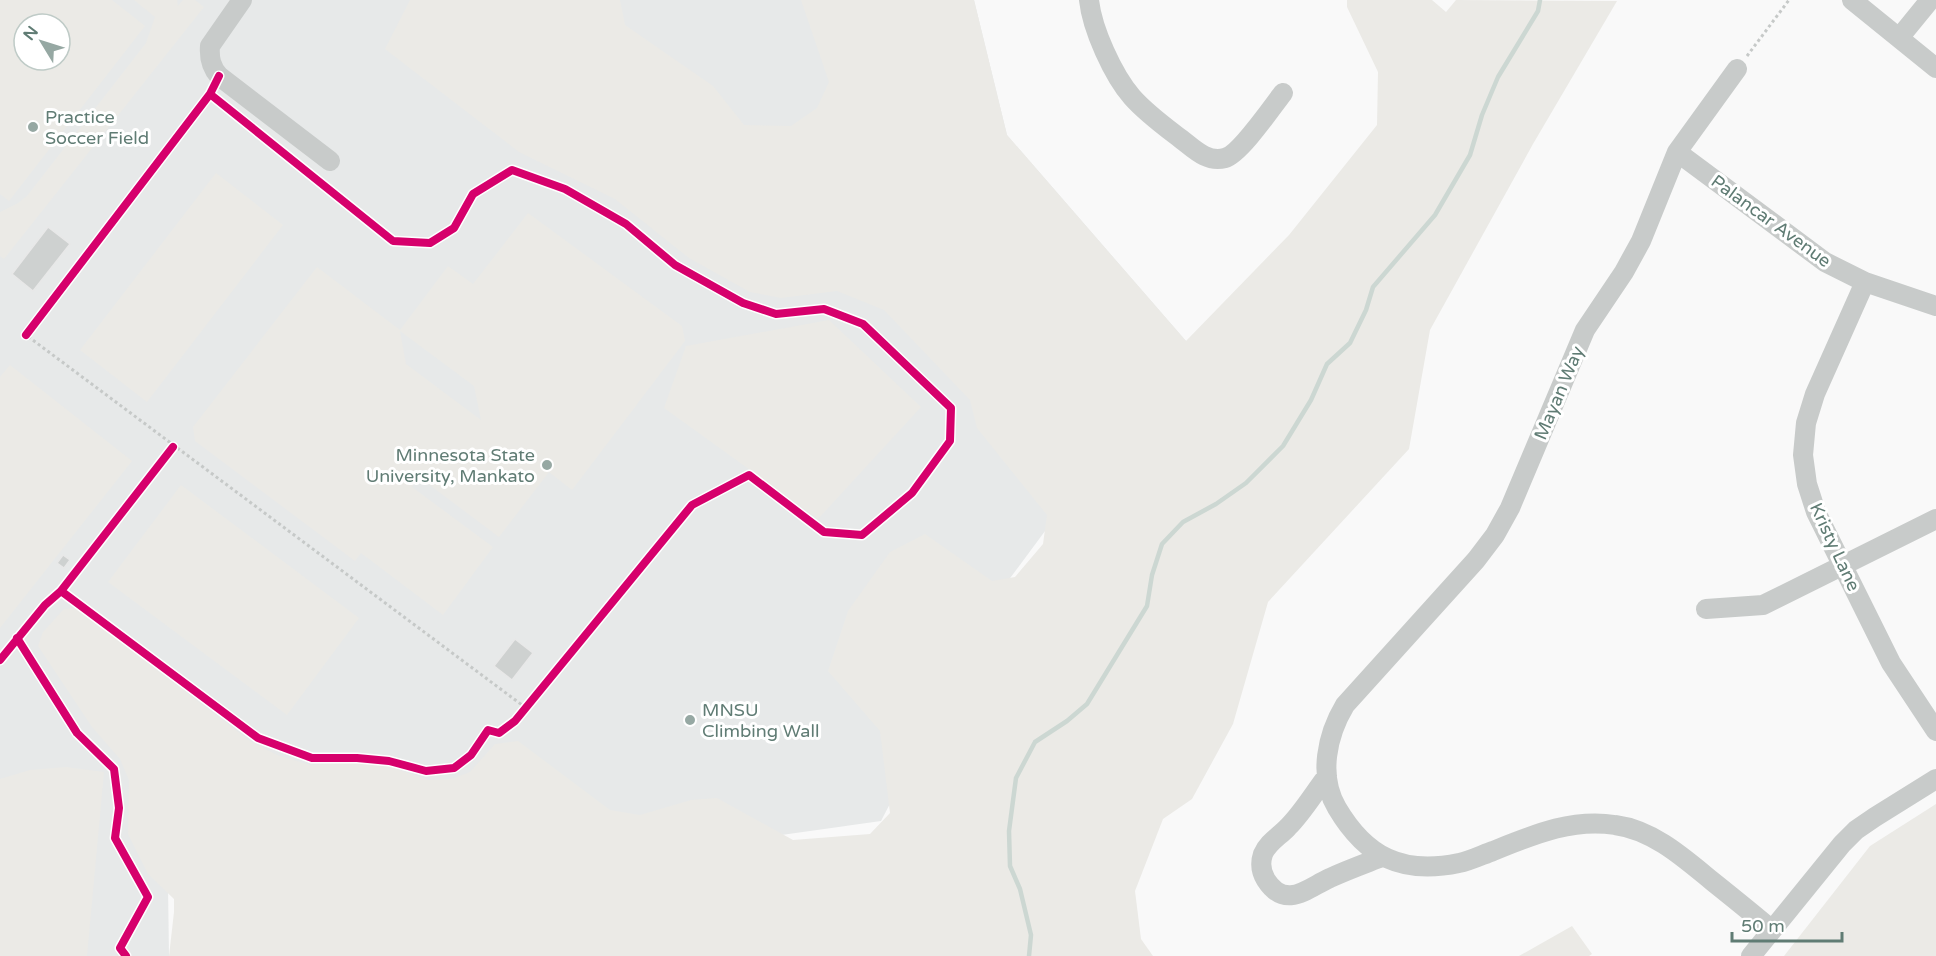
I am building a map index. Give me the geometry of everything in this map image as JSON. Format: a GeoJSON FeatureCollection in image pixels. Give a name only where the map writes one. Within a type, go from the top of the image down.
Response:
{"type":"FeatureCollection","features":[{"type":"Feature","properties":{"kind":"street"},"geometry":{"type":"LineString","coordinates":[[242,0],[210,46],[211,63],[219,76],[330,161]]}},
{"type":"Feature","properties":{"kind":"street"},"geometry":{"type":"LineString","coordinates":[[1089,0],[1104,48],[1120,81],[1131,96],[1149,114],[1204,156],[1219,159],[1235,154],[1283,93]]}},
{"type":"Feature","properties":{"kind":"street"},"geometry":{"type":"LineString","coordinates":[[1852,0],[1936,68]]}},
{"type":"Feature","properties":{"kind":"street"},"geometry":{"type":"LineString","coordinates":[[1899,38],[1929,0]]}},
{"type":"Feature","properties":{"kind":"street","name":"Mayan Way"},"geometry":{"type":"LineString","coordinates":[[1737,69],[1677,152],[1641,241],[1624,272],[1590,323],[1573,356],[1510,508],[1476,560],[1345,705],[1335,721],[1329,738],[1327,776],[1334,804],[1359,840],[1382,857],[1396,862],[1429,867],[1461,863],[1543,831],[1578,823],[1617,825],[1648,834],[1675,851],[1772,930]]}},
{"type":"Feature","properties":{"kind":"street","name":"Palancar Avenue"},"geometry":{"type":"LineString","coordinates":[[1677,152],[1804,249],[1825,262],[1865,282],[1936,306]]}},
{"type":"Feature","properties":{"kind":"street","name":"Kristy Lane"},"geometry":{"type":"LineString","coordinates":[[1865,282],[1815,394],[1806,423],[1803,455],[1807,484],[1816,512],[1891,663],[1936,731]]}},
{"type":"Feature","properties":{"kind":"street"},"geometry":{"type":"LineString","coordinates":[[1707,609],[1763,605],[1936,519]]}},
{"type":"Feature","properties":{"kind":"street"},"geometry":{"type":"LineString","coordinates":[[1327,776],[1292,822],[1263,853],[1261,864],[1263,875],[1270,886],[1288,895],[1297,895],[1307,892],[1329,878],[1382,857]]}},
{"type":"Feature","properties":{"kind":"street"},"geometry":{"type":"LineString","coordinates":[[1751,956],[1856,830],[1936,779]]}},
{"type":"Feature","properties":{"kind":"path"},"geometry":{"type":"LineString","coordinates":[[1737,69],[1789,0]]}},
{"type":"Feature","properties":{"kind":"path"},"geometry":{"type":"LineString","coordinates":[[219,76],[210,94],[26,335],[173,447],[526,708]]}},
{"type":"Feature","properties":{"kind":"path"},"geometry":{"type":"LineString","coordinates":[[61,591],[258,738],[312,758],[389,761],[426,771],[454,768],[471,755],[488,730],[499,734],[515,721],[692,505],[749,475],[824,532],[862,535],[912,493],[950,441],[951,408],[863,324],[824,309],[776,314],[743,303],[675,265],[626,224],[565,189],[512,170],[473,194],[454,228],[430,243],[393,241],[210,94]]}},
{"type":"Feature","properties":{"kind":"path"},"geometry":{"type":"LineString","coordinates":[[0,660],[45,605],[61,591],[173,447]]}},
{"type":"Feature","properties":{"kind":"path"},"geometry":{"type":"LineString","coordinates":[[17,638],[77,733],[114,769],[119,808],[115,838],[148,897],[120,948],[126,956]]}},
{"type":"Feature","properties":{"kind":"shaded area","name":"Minnesota State University, Mankato"},"geometry":{"type":"Polygon","coordinates":[[[0,0],[974,0],[1007,135],[1186,341],[1002,589],[881,821],[745,840],[167,815],[169,956],[0,956],[0,0]]]}},
{"type":"Feature","properties":{"kind":"shaded area","name":"Practice Soccer Field"},"geometry":{"type":"Polygon","coordinates":[[[0,0],[112,0],[145,26],[9,201],[0,194],[0,0]]]}},
{"type":"Feature","properties":{"kind":"shaded area"},"geometry":{"type":"Polygon","coordinates":[[[134,0],[177,0],[178,6],[183,0],[195,0],[204,7],[4,259],[0,256],[0,212],[27,196],[146,43],[155,17],[134,0]]]}},
{"type":"Feature","properties":{"kind":"shaded area"},"geometry":{"type":"Polygon","coordinates":[[[410,0],[620,0],[625,25],[713,86],[744,125],[791,126],[817,108],[829,82],[801,0],[974,0],[1007,135],[1186,341],[1289,235],[1377,125],[1378,72],[1347,7],[1347,0],[1432,0],[1446,12],[1456,0],[1617,1],[1533,144],[1430,330],[1409,449],[1268,602],[1233,724],[1192,799],[1163,819],[1135,891],[1141,939],[1153,956],[169,956],[174,899],[148,874],[128,834],[129,780],[120,759],[92,727],[38,646],[43,632],[64,609],[76,608],[250,741],[277,755],[310,765],[364,762],[390,767],[429,780],[452,779],[470,772],[495,744],[518,741],[610,810],[640,815],[691,800],[717,798],[793,840],[870,834],[890,813],[880,731],[828,671],[848,611],[890,552],[925,534],[992,581],[1015,577],[1043,544],[1047,515],[977,428],[970,400],[884,310],[837,291],[781,298],[750,292],[689,258],[615,199],[519,152],[385,49],[410,0]]]}},
{"type":"Feature","properties":{"kind":"shaded area"},"geometry":{"type":"Polygon","coordinates":[[[216,173],[283,225],[147,402],[80,350],[216,173]]]}},
{"type":"Feature","properties":{"kind":"shaded area"},"geometry":{"type":"Polygon","coordinates":[[[528,213],[682,326],[685,341],[572,490],[549,472],[499,537],[419,477],[412,487],[493,547],[443,615],[361,553],[355,561],[195,441],[193,427],[317,267],[400,330],[448,266],[473,284],[528,213]],[[400,331],[406,364],[481,420],[474,386],[400,331]]]}},
{"type":"Feature","properties":{"kind":"shaded area"},"geometry":{"type":"Polygon","coordinates":[[[829,320],[921,407],[818,519],[664,408],[686,346],[829,320]]]}},
{"type":"Feature","properties":{"kind":"shaded area"},"geometry":{"type":"Polygon","coordinates":[[[10,365],[132,461],[0,628],[0,377],[10,365]]]}},
{"type":"Feature","properties":{"kind":"shaded area"},"geometry":{"type":"Polygon","coordinates":[[[181,485],[359,618],[287,715],[108,582],[181,485]]]}},
{"type":"Feature","properties":{"kind":"shaded area"},"geometry":{"type":"Polygon","coordinates":[[[66,767],[104,772],[87,956],[0,956],[0,779],[30,770],[66,767]]]}},
{"type":"Feature","properties":{"kind":"shaded area"},"geometry":{"type":"Polygon","coordinates":[[[1936,804],[1936,956],[1784,956],[1870,846],[1936,804]]]}},
{"type":"Feature","properties":{"kind":"shaded area"},"geometry":{"type":"Polygon","coordinates":[[[1572,926],[1592,954],[1589,956],[1519,956],[1572,926]]]}},
{"type":"Feature","properties":{"kind":"building"},"geometry":{"type":"Polygon","coordinates":[[[48,227],[70,244],[33,291],[12,274],[48,227]]]}},
{"type":"Feature","properties":{"kind":"building"},"geometry":{"type":"Polygon","coordinates":[[[63,555],[70,560],[64,568],[57,563],[63,555]]]}},
{"type":"Feature","properties":{"kind":"building"},"geometry":{"type":"Polygon","coordinates":[[[515,639],[533,653],[512,680],[494,666],[515,639]]]}},
{"type":"Feature","properties":{"kind":"waterway"},"geometry":{"type":"LineString","coordinates":[[1029,956],[1031,935],[1020,889],[1010,866],[1009,831],[1016,778],[1035,742],[1067,721],[1087,704],[1147,606],[1152,575],[1162,544],[1183,522],[1216,504],[1246,483],[1283,446],[1311,400],[1327,364],[1350,343],[1366,310],[1373,287],[1435,215],[1470,155],[1482,115],[1498,77],[1538,11],[1540,0]]}},
{"type":"Feature","properties":{"kind":"cycle path"},"geometry":{"type":"LineString","coordinates":[[61,591],[258,738],[312,758],[389,761],[426,771],[454,768],[471,755],[488,730],[499,733],[515,721],[692,505],[749,475],[824,532],[862,535],[912,493],[950,441],[951,408],[863,324],[824,309],[776,314],[743,303],[675,265],[626,224],[565,189],[512,170],[473,194],[454,228],[430,243],[393,241],[210,94],[219,76]]}},
{"type":"Feature","properties":{"kind":"cycle path"},"geometry":{"type":"LineString","coordinates":[[26,335],[210,94]]}},
{"type":"Feature","properties":{"kind":"cycle path"},"geometry":{"type":"LineString","coordinates":[[0,660],[45,605],[61,591],[173,447]]}},
{"type":"Feature","properties":{"kind":"cycle path"},"geometry":{"type":"LineString","coordinates":[[17,638],[77,733],[114,769],[119,808],[115,838],[148,897],[120,948],[126,956]]}},
{"type":"Feature","properties":{"kind":"place","name":"Practice Soccer Field"},"geometry":{"type":"Point","coordinates":[33,127]}},
{"type":"Feature","properties":{"kind":"place","name":"Minnesota State University, Mankato"},"geometry":{"type":"Point","coordinates":[547,465]}},
{"type":"Feature","properties":{"kind":"place","name":"MNSU Climbing Wall"},"geometry":{"type":"Point","coordinates":[690,720]}}]}
